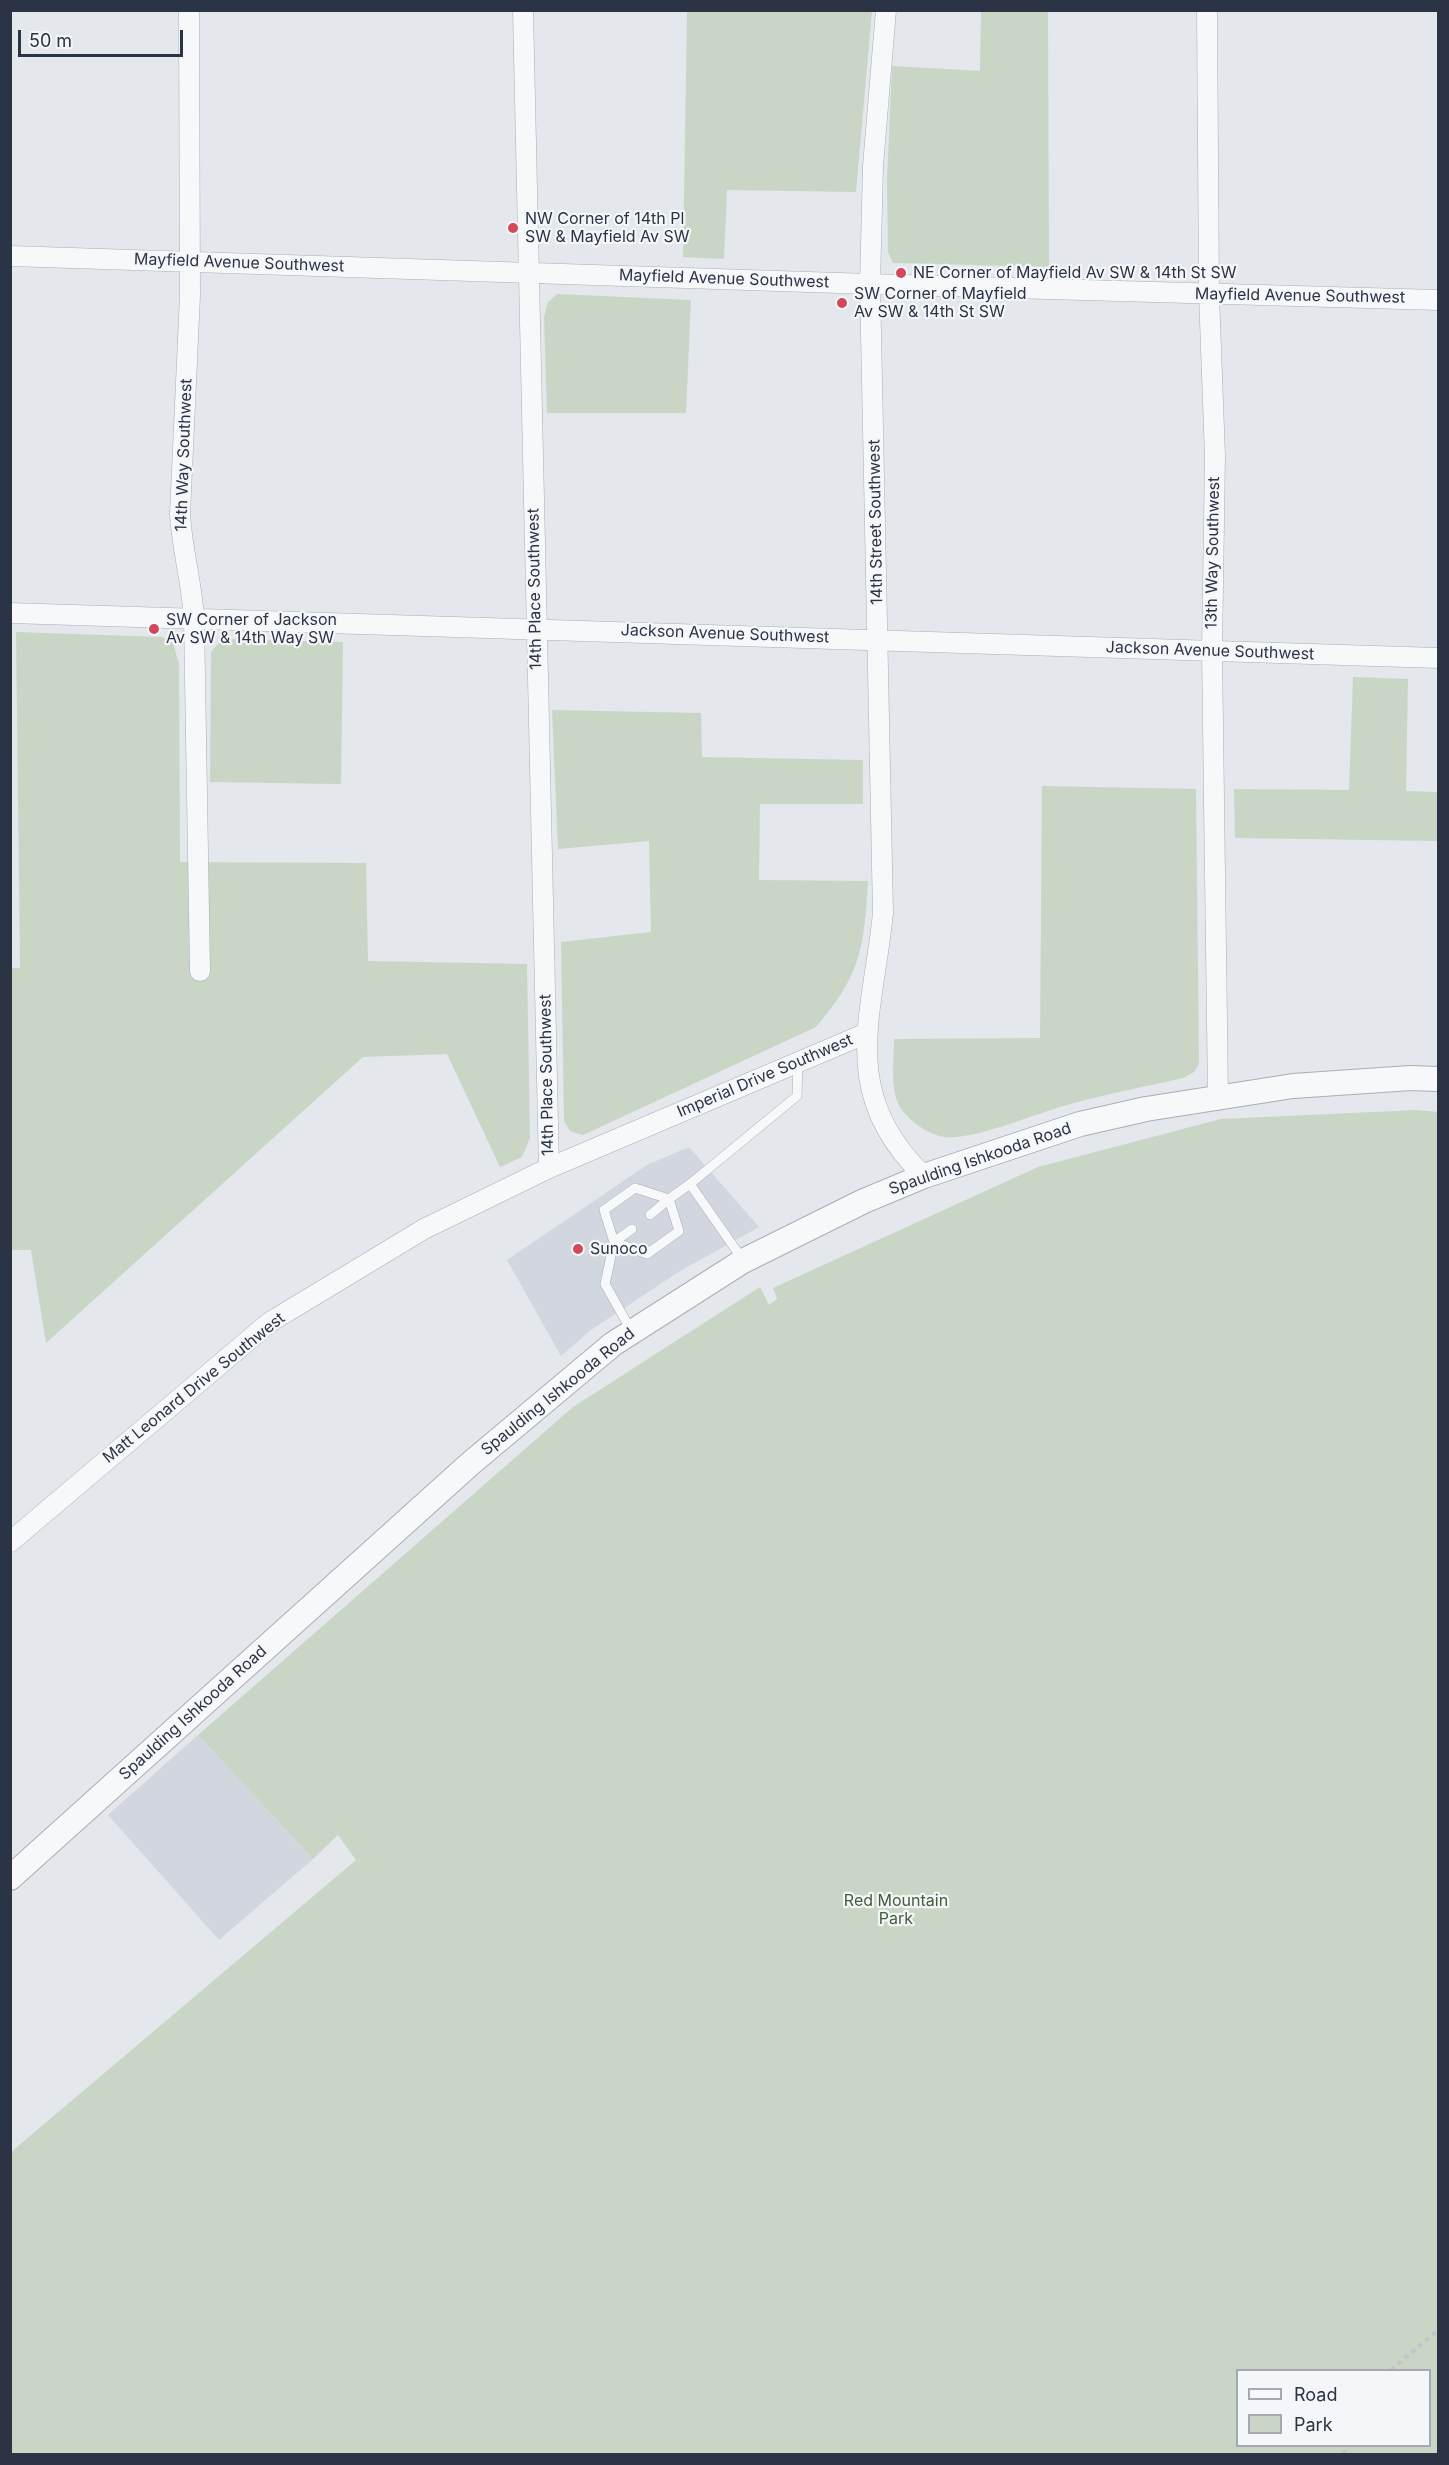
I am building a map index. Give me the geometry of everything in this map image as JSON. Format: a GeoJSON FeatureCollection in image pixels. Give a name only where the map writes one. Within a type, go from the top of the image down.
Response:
{"type":"FeatureCollection","features":[{"type":"Feature","properties":{"kind":"street","name":"14th Way Southwest"},"geometry":{"type":"LineString","coordinates":[[189,10],[189,261],[180,514],[182,544],[192,586],[194,619],[200,971]]}},
{"type":"Feature","properties":{"kind":"street","name":"14th Place Southwest"},"geometry":{"type":"LineString","coordinates":[[523,10],[549,1168]]}},
{"type":"Feature","properties":{"kind":"street","name":"14th Street Southwest"},"geometry":{"type":"LineString","coordinates":[[867,1033],[883,913],[870,284],[873,166],[886,10]]}},
{"type":"Feature","properties":{"kind":"street","name":"13th Way Southwest"},"geometry":{"type":"LineString","coordinates":[[1207,10],[1209,294],[1215,456],[1212,651],[1218,1096]]}},
{"type":"Feature","properties":{"kind":"street","name":"Mayfield Avenue Southwest"},"geometry":{"type":"LineString","coordinates":[[10,256],[1438,300]]}},
{"type":"Feature","properties":{"kind":"street","name":"Jackson Avenue Southwest"},"geometry":{"type":"LineString","coordinates":[[10,613],[1438,658]]}},
{"type":"Feature","properties":{"kind":"street","name":"Imperial Drive Southwest"},"geometry":{"type":"LineString","coordinates":[[549,1168],[867,1033],[870,1077],[886,1130],[910,1162],[924,1176]]}},
{"type":"Feature","properties":{"kind":"street","name":"Spaulding Ishkooda Road"},"geometry":{"type":"LineString","coordinates":[[10,1878],[471,1463],[613,1344],[743,1261],[854,1206],[924,1176],[1014,1144],[1080,1124],[1218,1096],[1347,1081],[1438,1079]]}},
{"type":"Feature","properties":{"kind":"street","name":"Matt Leonard Drive Southwest"},"geometry":{"type":"LineString","coordinates":[[10,1542],[270,1322],[424,1229],[549,1168]]}},
{"type":"Feature","properties":{"kind":"lane"},"geometry":{"type":"LineString","coordinates":[[650,1215],[797,1096],[798,1062]]}},
{"type":"Feature","properties":{"kind":"lane"},"geometry":{"type":"LineString","coordinates":[[690,1184],[743,1261]]}},
{"type":"Feature","properties":{"kind":"lane"},"geometry":{"type":"LineString","coordinates":[[632,1332],[605,1284],[614,1242],[603,1210],[635,1188],[669,1199]]}},
{"type":"Feature","properties":{"kind":"lane"},"geometry":{"type":"LineString","coordinates":[[614,1242],[647,1254],[679,1231],[669,1199]]}},
{"type":"Feature","properties":{"kind":"lane"},"geometry":{"type":"LineString","coordinates":[[614,1242],[632,1229]]}},
{"type":"Feature","properties":{"kind":"path"},"geometry":{"type":"LineString","coordinates":[[1392,2369],[1438,2330]]}},
{"type":"Feature","properties":{"kind":"shaded area"},"geometry":{"type":"Polygon","coordinates":[[[689,1147],[759,1227],[680,1271],[591,1330],[561,1356],[507,1260],[647,1165],[689,1147]]]}},
{"type":"Feature","properties":{"kind":"shaded area"},"geometry":{"type":"Polygon","coordinates":[[[198,1735],[313,1859],[219,1940],[108,1815],[198,1735]]]}},
{"type":"Feature","properties":{"kind":"green space"},"geometry":{"type":"Polygon","coordinates":[[[687,11],[872,11],[856,192],[727,190],[724,259],[683,257],[687,11]]]}},
{"type":"Feature","properties":{"kind":"green space"},"geometry":{"type":"Polygon","coordinates":[[[981,11],[1048,11],[1049,267],[893,263],[888,252],[887,181],[892,66],[980,71],[981,11]]]}},
{"type":"Feature","properties":{"kind":"green space"},"geometry":{"type":"Polygon","coordinates":[[[557,294],[691,300],[686,413],[547,413],[544,317],[548,302],[557,294]]]}},
{"type":"Feature","properties":{"kind":"green space"},"geometry":{"type":"Polygon","coordinates":[[[16,632],[162,637],[173,643],[179,664],[180,862],[366,863],[368,961],[527,964],[530,1138],[522,1157],[500,1167],[447,1054],[363,1057],[46,1343],[31,1250],[11,1250],[10,968],[20,968],[16,632]]]}},
{"type":"Feature","properties":{"kind":"green space"},"geometry":{"type":"Polygon","coordinates":[[[222,639],[343,642],[341,784],[210,782],[211,652],[222,639]]]}},
{"type":"Feature","properties":{"kind":"green space"},"geometry":{"type":"Polygon","coordinates":[[[1353,677],[1408,679],[1406,791],[1438,792],[1438,841],[1235,838],[1234,789],[1349,790],[1353,677]]]}},
{"type":"Feature","properties":{"kind":"green space"},"geometry":{"type":"Polygon","coordinates":[[[552,710],[701,713],[702,757],[863,760],[863,804],[760,804],[759,880],[868,881],[862,943],[851,976],[831,1009],[816,1027],[583,1135],[570,1131],[564,1121],[561,942],[651,932],[649,841],[558,849],[552,710]]]}},
{"type":"Feature","properties":{"kind":"green space"},"geometry":{"type":"Polygon","coordinates":[[[1042,786],[1196,789],[1199,1064],[1194,1072],[1183,1078],[1081,1101],[971,1135],[938,1136],[915,1123],[898,1103],[893,1076],[894,1039],[1040,1038],[1042,786]]]}},
{"type":"Feature","properties":{"kind":"green space","name":"Red Mountain Park"},"geometry":{"type":"Polygon","coordinates":[[[1416,1110],[1438,1112],[1438,2454],[11,2454],[11,2152],[356,1860],[338,1835],[313,1859],[198,1735],[573,1407],[760,1287],[769,1305],[777,1299],[773,1288],[1038,1167],[1221,1119],[1416,1110]]]}},
{"type":"Feature","properties":{"kind":"place","name":"NW Corner of 14th Pl SW & Mayfield Av SW"},"geometry":{"type":"Point","coordinates":[513,228]}},
{"type":"Feature","properties":{"kind":"place","name":"NE Corner of Mayfield Av SW & 14th St SW"},"geometry":{"type":"Point","coordinates":[901,273]}},
{"type":"Feature","properties":{"kind":"place","name":"SW Corner of Mayfield Av SW & 14th St SW"},"geometry":{"type":"Point","coordinates":[842,303]}},
{"type":"Feature","properties":{"kind":"place","name":"SW Corner of Jackson Av SW & 14th Way SW"},"geometry":{"type":"Point","coordinates":[154,629]}},
{"type":"Feature","properties":{"kind":"place","name":"Sunoco"},"geometry":{"type":"Point","coordinates":[578,1249]}}]}
